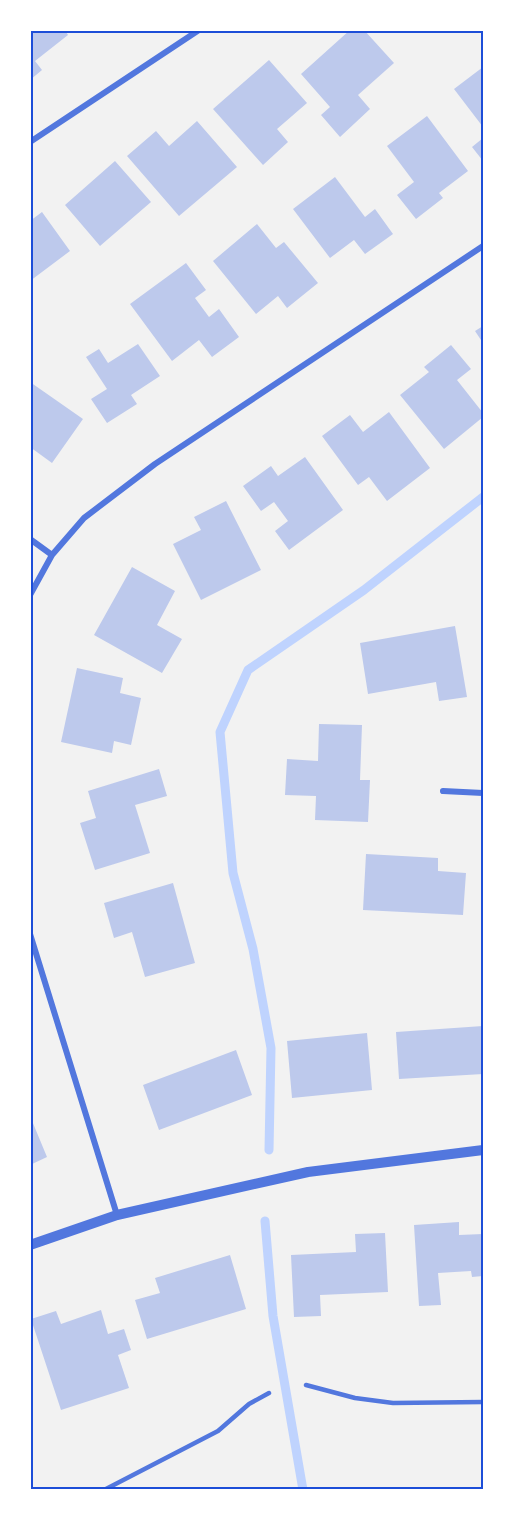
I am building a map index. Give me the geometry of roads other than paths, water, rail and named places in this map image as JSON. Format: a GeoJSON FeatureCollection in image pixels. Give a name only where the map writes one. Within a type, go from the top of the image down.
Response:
{"type":"FeatureCollection","features":[{"type":"Feature","properties":{"kind":"street"},"geometry":{"type":"LineString","coordinates":[[30,142],[199,30]]}},
{"type":"Feature","properties":{"kind":"street"},"geometry":{"type":"LineString","coordinates":[[30,595],[52,555],[84,518],[156,464],[483,246]]}},
{"type":"Feature","properties":{"kind":"street"},"geometry":{"type":"LineString","coordinates":[[30,539],[52,555]]}},
{"type":"Feature","properties":{"kind":"street"},"geometry":{"type":"LineString","coordinates":[[443,791],[483,793]]}},
{"type":"Feature","properties":{"kind":"street"},"geometry":{"type":"LineString","coordinates":[[30,934],[117,1215]]}},
{"type":"Feature","properties":{"kind":"street"},"geometry":{"type":"LineString","coordinates":[[30,1245],[117,1215],[308,1172],[483,1150]]}},
{"type":"Feature","properties":{"kind":"lane"},"geometry":{"type":"LineString","coordinates":[[306,1385],[355,1398],[393,1403],[483,1402]]}},
{"type":"Feature","properties":{"kind":"lane"},"geometry":{"type":"LineString","coordinates":[[104,1490],[218,1431],[249,1404],[269,1393]]}},
{"type":"Feature","properties":{"kind":"waterway"},"geometry":{"type":"LineString","coordinates":[[269,1150],[271,1048],[253,949],[233,873],[220,732],[248,670],[364,590],[483,497]]}},
{"type":"Feature","properties":{"kind":"waterway"},"geometry":{"type":"LineString","coordinates":[[265,1221],[273,1316],[303,1490]]}}]}
